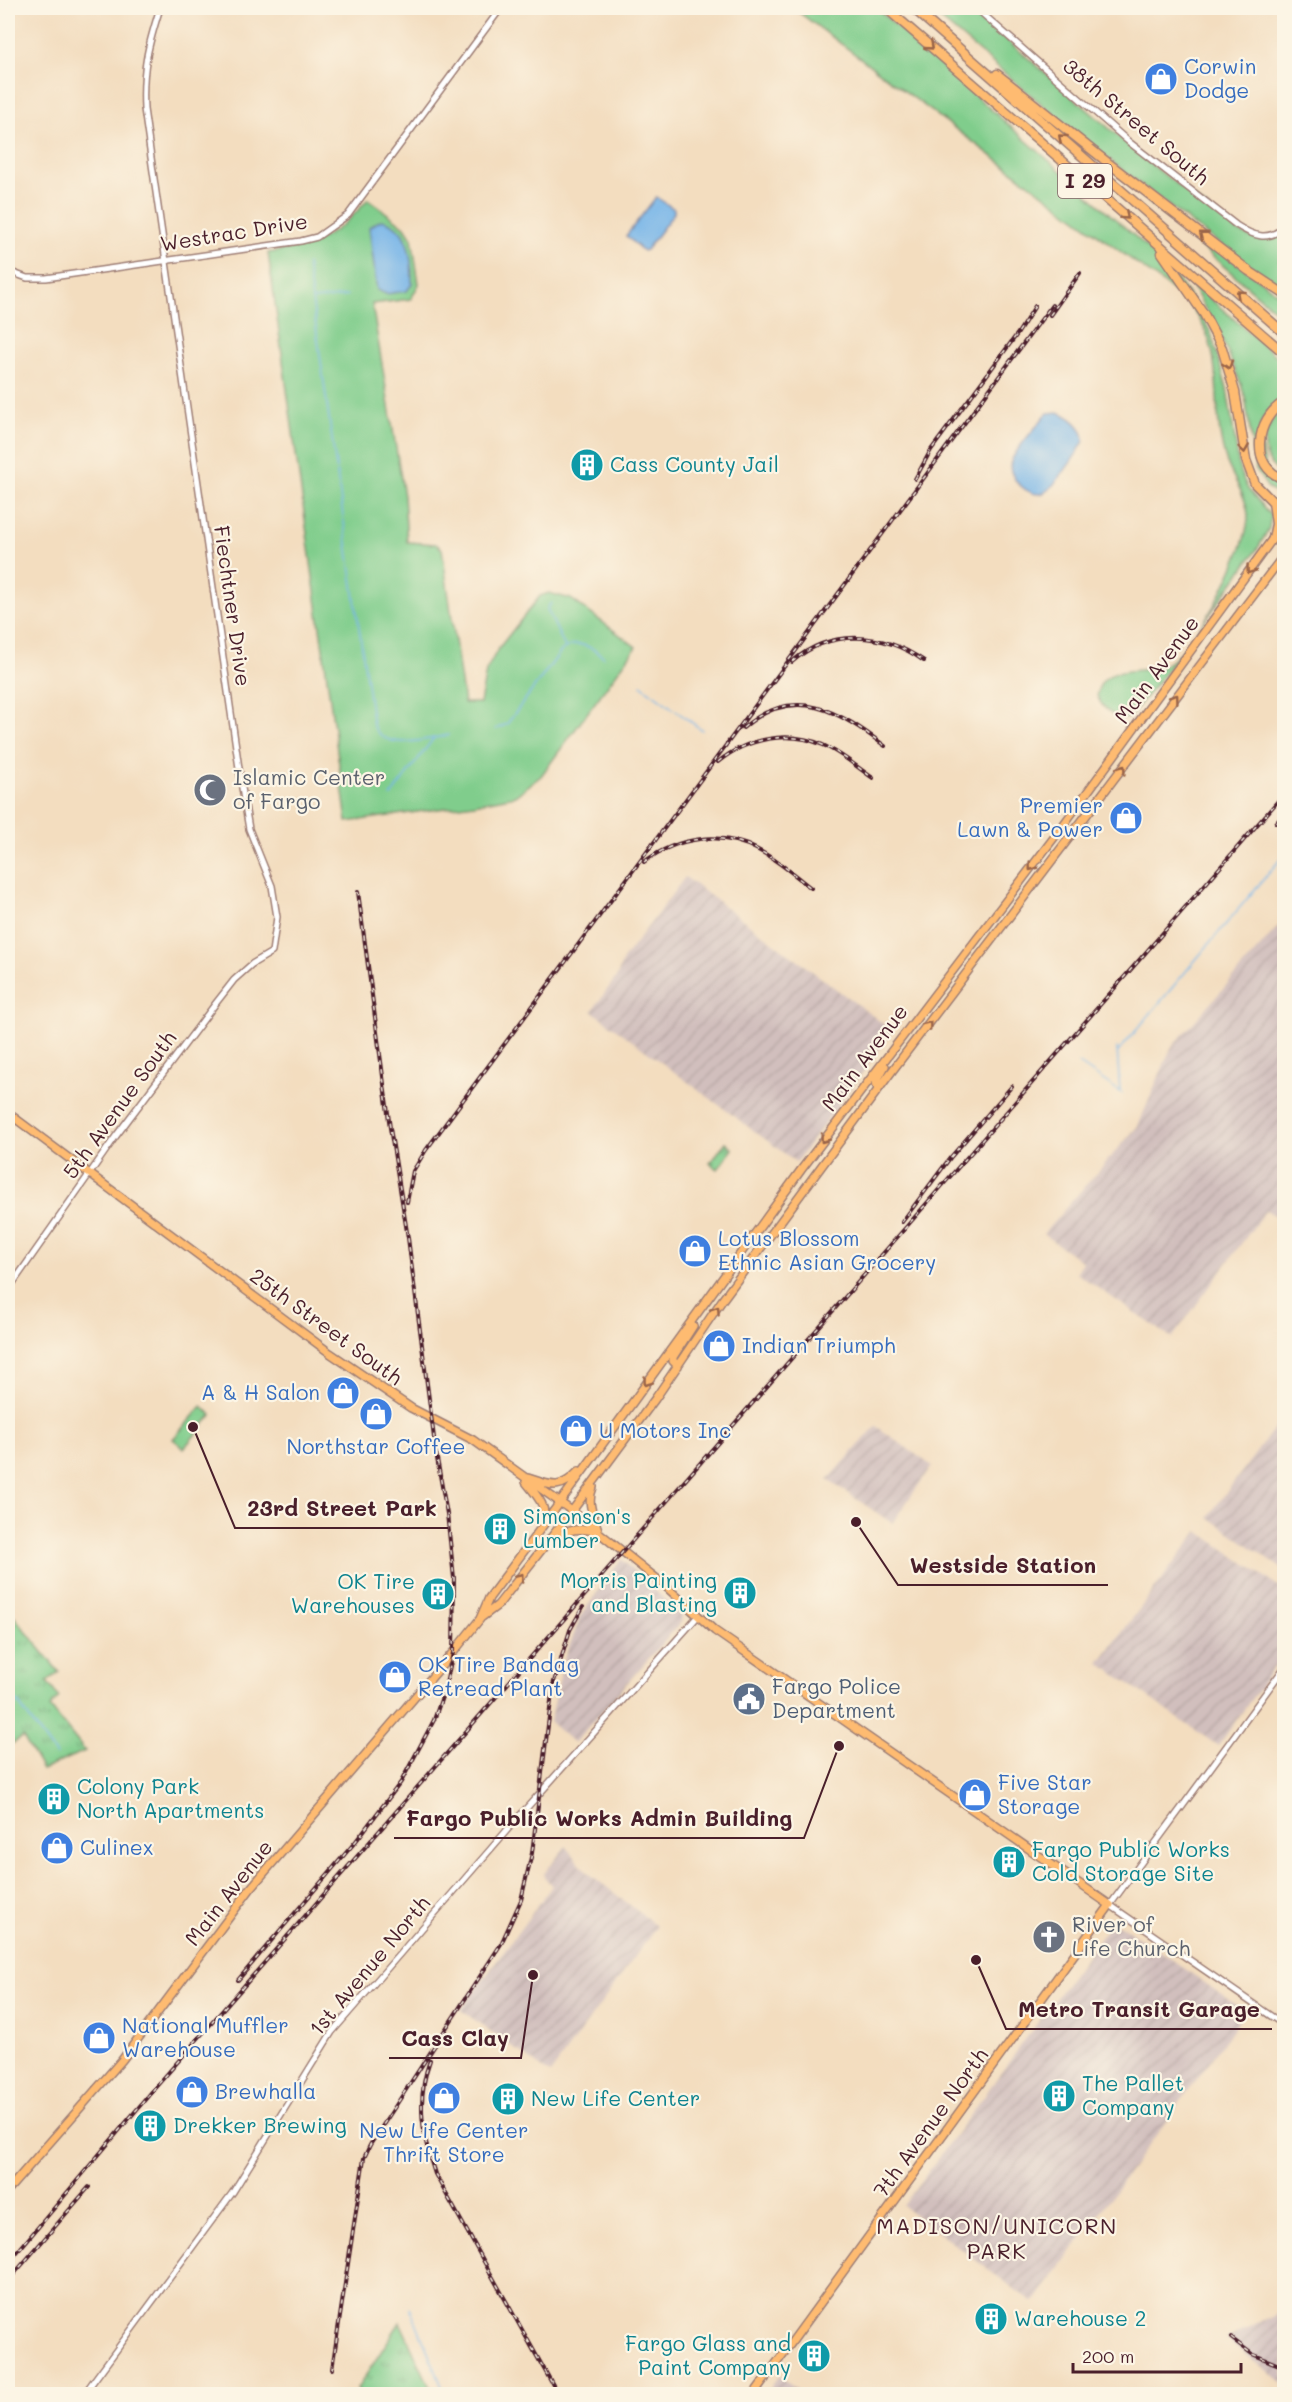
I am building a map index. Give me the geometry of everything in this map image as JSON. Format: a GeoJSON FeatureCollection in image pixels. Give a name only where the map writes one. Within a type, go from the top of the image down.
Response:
{"type":"FeatureCollection","features":[{"type":"Feature","properties":{"kind":"highway","name":"I 29"},"geometry":{"type":"LineString","coordinates":[[886,8],[1284,353]]}},
{"type":"Feature","properties":{"kind":"highway","name":"I 29"},"geometry":{"type":"LineString","coordinates":[[913,8],[1284,333]]}},
{"type":"Feature","properties":{"kind":"highway"},"geometry":{"type":"LineString","coordinates":[[952,41],[1008,81],[1107,162],[1250,271],[1284,294]]}},
{"type":"Feature","properties":{"kind":"highway"},"geometry":{"type":"LineString","coordinates":[[1155,243],[1204,314],[1222,348],[1235,392],[1248,471],[1255,484],[1273,502],[1284,506]]}},
{"type":"Feature","properties":{"kind":"highway"},"geometry":{"type":"LineString","coordinates":[[1284,402],[1268,416],[1263,426],[1260,445],[1262,455],[1273,472],[1284,479]]}},
{"type":"Feature","properties":{"kind":"highway"},"geometry":{"type":"LineString","coordinates":[[1273,502],[1276,524],[1273,538]]}},
{"type":"Feature","properties":{"kind":"main road","name":"Main Avenue"},"geometry":{"type":"LineString","coordinates":[[8,2190],[115,2069],[251,1888],[436,1675],[480,1618],[489,1598],[801,1170],[1056,835],[1284,523]]}},
{"type":"Feature","properties":{"kind":"main road","name":"Main Avenue"},"geometry":{"type":"LineString","coordinates":[[480,1618],[498,1605],[572,1511],[678,1366],[723,1299],[878,1090],[1284,555]]}},
{"type":"Feature","properties":{"kind":"main road"},"geometry":{"type":"LineString","coordinates":[[878,1090],[876,1082],[898,1043]]}},
{"type":"Feature","properties":{"kind":"main road","name":"25th Street South"},"geometry":{"type":"LineString","coordinates":[[8,1113],[340,1360],[411,1408],[473,1440],[572,1511],[632,1558],[715,1631],[1110,1905]]}},
{"type":"Feature","properties":{"kind":"main road"},"geometry":{"type":"LineString","coordinates":[[678,1366],[673,1361],[674,1357],[709,1297]]}},
{"type":"Feature","properties":{"kind":"main road"},"geometry":{"type":"LineString","coordinates":[[521,1476],[548,1485],[561,1485],[570,1480],[599,1449]]}},
{"type":"Feature","properties":{"kind":"main road"},"geometry":{"type":"LineString","coordinates":[[598,1475],[589,1499],[599,1533]]}},
{"type":"Feature","properties":{"kind":"main road"},"geometry":{"type":"LineString","coordinates":[[521,1476],[542,1504],[545,1515],[541,1528]]}},
{"type":"Feature","properties":{"kind":"main road"},"geometry":{"type":"LineString","coordinates":[[547,1544],[572,1529],[599,1533]]}},
{"type":"Feature","properties":{"kind":"main road","name":"7th Avenue North"},"geometry":{"type":"LineString","coordinates":[[754,2394],[1110,1905]]}},
{"type":"Feature","properties":{"kind":"street","name":"Fiechtner Drive"},"geometry":{"type":"LineString","coordinates":[[160,8],[146,52],[143,94],[241,782],[249,829],[272,886],[277,917],[272,952]]}},
{"type":"Feature","properties":{"kind":"street","name":"Westrac Drive"},"geometry":{"type":"LineString","coordinates":[[8,271],[27,278],[46,278],[317,237],[348,215],[501,8]]}},
{"type":"Feature","properties":{"kind":"street","name":"38th Street South"},"geometry":{"type":"LineString","coordinates":[[976,8],[1129,142],[1237,226],[1262,237],[1277,234],[1284,227]]}},
{"type":"Feature","properties":{"kind":"street","name":"5th Avenue South"},"geometry":{"type":"LineString","coordinates":[[8,1290],[90,1173],[234,980],[252,964],[272,952]]}},
{"type":"Feature","properties":{"kind":"street","name":"1st Avenue North"},"geometry":{"type":"LineString","coordinates":[[84,2394],[232,2192],[332,2032],[515,1821],[698,1616]]}},
{"type":"Feature","properties":{"kind":"street","name":"7th Avenue North"},"geometry":{"type":"LineString","coordinates":[[1110,1905],[1284,1668]]}},
{"type":"Feature","properties":{"kind":"street"},"geometry":{"type":"LineString","coordinates":[[1110,1905],[1284,2025]]}},
{"type":"Feature","properties":{"kind":"shaded area"},"geometry":{"type":"Polygon","coordinates":[[[685,877],[893,1031],[796,1162],[592,1011],[617,976],[623,960],[685,877]]]}},
{"type":"Feature","properties":{"kind":"shaded area"},"geometry":{"type":"Polygon","coordinates":[[[1284,920],[1284,1221],[1266,1210],[1172,1338],[1076,1273],[1083,1262],[1043,1234],[1138,1126],[1171,1048],[1284,920]]]}},
{"type":"Feature","properties":{"kind":"shaded area"},"geometry":{"type":"Polygon","coordinates":[[[1284,1415],[1284,1570],[1208,1517],[1284,1415]]]}},
{"type":"Feature","properties":{"kind":"shaded area"},"geometry":{"type":"Polygon","coordinates":[[[876,1426],[932,1466],[892,1523],[828,1480],[876,1426]]]}},
{"type":"Feature","properties":{"kind":"shaded area"},"geometry":{"type":"Polygon","coordinates":[[[1198,1531],[1284,1590],[1284,1653],[1218,1746],[1099,1663],[1198,1531]]]}},
{"type":"Feature","properties":{"kind":"shaded area"},"geometry":{"type":"Polygon","coordinates":[[[621,1559],[682,1616],[681,1622],[574,1743],[550,1722],[564,1659],[582,1614],[621,1559]]]}},
{"type":"Feature","properties":{"kind":"shaded area"},"geometry":{"type":"Polygon","coordinates":[[[566,1846],[587,1872],[657,1926],[550,2074],[461,2010],[552,1886],[543,1875],[566,1846]]]}},
{"type":"Feature","properties":{"kind":"shaded area"},"geometry":{"type":"Polygon","coordinates":[[[1111,1923],[1122,1926],[1167,1956],[1244,2012],[1035,2301],[1032,2302],[903,2206],[1111,1923]]]}},
{"type":"Feature","properties":{"kind":"shaded area"},"geometry":{"type":"Polygon","coordinates":[[[1284,2311],[1284,2384],[1226,2339],[1284,2311]]]}},
{"type":"Feature","properties":{"kind":"shaded area"},"geometry":{"type":"Polygon","coordinates":[[[779,2376],[805,2394],[766,2394],[779,2376]]]}},
{"type":"Feature","properties":{"kind":"green space"},"geometry":{"type":"Polygon","coordinates":[[[793,8],[876,8],[1146,246],[1174,275],[1196,305],[1211,333],[1227,389],[1240,472],[1248,489],[1271,516],[1269,528],[1258,548],[1199,629],[1233,568],[1244,540],[1248,516],[1242,493],[1225,457],[1220,435],[1213,355],[1198,317],[1183,298],[793,8]]]}},
{"type":"Feature","properties":{"kind":"green space"},"geometry":{"type":"Polygon","coordinates":[[[927,8],[970,8],[1148,162],[1239,232],[1258,240],[1273,239],[1284,234],[1284,253],[1279,261],[1284,266],[1284,289],[1146,189],[927,8]]]}},
{"type":"Feature","properties":{"kind":"green space"},"geometry":{"type":"Polygon","coordinates":[[[368,199],[405,227],[412,238],[419,284],[411,299],[372,304],[404,496],[407,542],[436,544],[442,549],[464,703],[480,703],[486,671],[498,649],[540,596],[549,593],[571,599],[636,647],[541,776],[515,796],[347,822],[268,253],[299,247],[324,237],[335,231],[368,199]]]}},
{"type":"Feature","properties":{"kind":"green space"},"geometry":{"type":"Polygon","coordinates":[[[1151,200],[1284,298],[1284,318],[1149,202],[1151,200]]]}},
{"type":"Feature","properties":{"kind":"green space"},"geometry":{"type":"Polygon","coordinates":[[[1192,285],[1196,286],[1284,363],[1284,399],[1264,416],[1259,437],[1267,469],[1284,485],[1284,500],[1268,488],[1256,470],[1241,384],[1223,341],[1192,285]]]}},
{"type":"Feature","properties":{"kind":"green space"},"geometry":{"type":"Polygon","coordinates":[[[1284,407],[1284,476],[1269,461],[1265,442],[1270,423],[1284,407]]]}},
{"type":"Feature","properties":{"kind":"green space"},"geometry":{"type":"Polygon","coordinates":[[[1189,642],[1129,718],[1114,715],[1105,708],[1097,695],[1100,684],[1115,673],[1165,665],[1172,661],[1189,642]]]}},
{"type":"Feature","properties":{"kind":"green space"},"geometry":{"type":"Polygon","coordinates":[[[726,1142],[733,1149],[718,1169],[710,1163],[726,1142]]]}},
{"type":"Feature","properties":{"kind":"green space"},"geometry":{"type":"Polygon","coordinates":[[[202,1406],[212,1415],[184,1448],[173,1439],[202,1406]]]}},
{"type":"Feature","properties":{"kind":"green space"},"geometry":{"type":"Polygon","coordinates":[[[8,1609],[59,1672],[47,1682],[59,1697],[50,1707],[85,1751],[42,1770],[23,1737],[8,1746],[8,1609]]]}},
{"type":"Feature","properties":{"kind":"green space"},"geometry":{"type":"Polygon","coordinates":[[[400,2322],[433,2394],[360,2394],[357,2389],[400,2322]]]}},
{"type":"Feature","properties":{"kind":"water"},"geometry":{"type":"Polygon","coordinates":[[[656,197],[674,209],[674,213],[643,251],[626,236],[656,197]]]}},
{"type":"Feature","properties":{"kind":"water"},"geometry":{"type":"Polygon","coordinates":[[[381,220],[391,223],[398,229],[407,244],[412,284],[407,291],[386,294],[377,290],[369,227],[381,220]]]}},
{"type":"Feature","properties":{"kind":"water"},"geometry":{"type":"Polygon","coordinates":[[[1058,412],[1076,423],[1082,431],[1084,441],[1048,490],[1043,493],[1031,493],[1015,480],[1010,468],[1011,462],[1021,445],[1044,417],[1048,413],[1058,412]]]}},
{"type":"Feature","properties":{"kind":"waterway"},"geometry":{"type":"LineString","coordinates":[[307,264],[373,725],[379,734],[397,742],[418,741],[449,735]]}},
{"type":"Feature","properties":{"kind":"waterway"},"geometry":{"type":"LineString","coordinates":[[313,300],[347,296]]}},
{"type":"Feature","properties":{"kind":"waterway"},"geometry":{"type":"LineString","coordinates":[[551,603],[547,609],[565,647]]}},
{"type":"Feature","properties":{"kind":"waterway"},"geometry":{"type":"LineString","coordinates":[[496,729],[507,724],[562,650],[579,644],[604,657]]}},
{"type":"Feature","properties":{"kind":"waterway"},"geometry":{"type":"LineString","coordinates":[[641,685],[702,730]]}},
{"type":"Feature","properties":{"kind":"waterway"},"geometry":{"type":"LineString","coordinates":[[391,796],[433,739]]}},
{"type":"Feature","properties":{"kind":"waterway"},"geometry":{"type":"LineString","coordinates":[[1118,1052],[1284,855]]}},
{"type":"Feature","properties":{"kind":"waterway"},"geometry":{"type":"LineString","coordinates":[[1117,1048],[1120,1092]]}},
{"type":"Feature","properties":{"kind":"waterway"},"geometry":{"type":"LineString","coordinates":[[1078,1063],[1122,1093]]}},
{"type":"Feature","properties":{"kind":"waterway"},"geometry":{"type":"LineString","coordinates":[[8,1689],[56,1755]]}},
{"type":"Feature","properties":{"kind":"waterway"},"geometry":{"type":"LineString","coordinates":[[410,2307],[445,2394]]}},
{"type":"Feature","properties":{"kind":"railway"},"geometry":{"type":"LineString","coordinates":[[1050,315],[1080,273]]}},
{"type":"Feature","properties":{"kind":"railway"},"geometry":{"type":"LineString","coordinates":[[407,1202],[413,1171],[426,1150],[1052,305]]}},
{"type":"Feature","properties":{"kind":"railway"},"geometry":{"type":"LineString","coordinates":[[915,479],[931,450],[1018,333],[1035,306]]}},
{"type":"Feature","properties":{"kind":"railway"},"geometry":{"type":"LineString","coordinates":[[792,662],[823,643],[857,638],[892,644],[924,661]]}},
{"type":"Feature","properties":{"kind":"railway"},"geometry":{"type":"LineString","coordinates":[[743,728],[762,714],[781,707],[799,705],[817,707],[834,713],[885,746]]}},
{"type":"Feature","properties":{"kind":"railway"},"geometry":{"type":"LineString","coordinates":[[718,762],[729,754],[755,742],[782,737],[796,738],[810,740],[830,748],[873,778]]}},
{"type":"Feature","properties":{"kind":"railway"},"geometry":{"type":"LineString","coordinates":[[8,2263],[154,2089],[1284,794]]}},
{"type":"Feature","properties":{"kind":"railway"},"geometry":{"type":"LineString","coordinates":[[1276,823],[1284,814]]}},
{"type":"Feature","properties":{"kind":"railway"},"geometry":{"type":"LineString","coordinates":[[644,862],[657,853],[685,842],[714,838],[729,840],[765,854],[811,888]]}},
{"type":"Feature","properties":{"kind":"railway"},"geometry":{"type":"LineString","coordinates":[[238,1980],[356,1841],[401,1782],[434,1720],[445,1688],[453,1653],[454,1578],[447,1514],[436,1453],[408,1238],[390,1128],[358,892]]}},
{"type":"Feature","properties":{"kind":"railway"},"geometry":{"type":"LineString","coordinates":[[902,1222],[950,1158],[1012,1086]]}},
{"type":"Feature","properties":{"kind":"railway"},"geometry":{"type":"LineString","coordinates":[[332,2369],[364,2158],[370,2145],[501,1944],[521,1900],[532,1853],[553,1685],[570,1630],[583,1607]]}},
{"type":"Feature","properties":{"kind":"railway"},"geometry":{"type":"LineString","coordinates":[[430,2060],[423,2089],[422,2117],[435,2174],[558,2394]]}},
{"type":"Feature","properties":{"kind":"railway"},"geometry":{"type":"LineString","coordinates":[[8,2281],[89,2187]]}},
{"type":"Feature","properties":{"kind":"railway"},"geometry":{"type":"LineString","coordinates":[[1231,2338],[1252,2354],[1284,2367]]}},
{"type":"Feature","properties":{"kind":"place","name":"Corwin Dodge"},"geometry":{"type":"Point","coordinates":[1161,79]}},
{"type":"Feature","properties":{"kind":"place","name":"Cass County Jail"},"geometry":{"type":"Point","coordinates":[587,465]}},
{"type":"Feature","properties":{"kind":"place","name":"Islamic Center of Fargo"},"geometry":{"type":"Point","coordinates":[210,790]}},
{"type":"Feature","properties":{"kind":"place","name":"Premier Lawn & Power"},"geometry":{"type":"Point","coordinates":[1126,818]}},
{"type":"Feature","properties":{"kind":"place","name":"Lotus Blossom Ethnic Asian Grocery"},"geometry":{"type":"Point","coordinates":[695,1251]}},
{"type":"Feature","properties":{"kind":"place","name":"Indian Triumph"},"geometry":{"type":"Point","coordinates":[719,1346]}},
{"type":"Feature","properties":{"kind":"place","name":"A & H Salon"},"geometry":{"type":"Point","coordinates":[343,1393]}},
{"type":"Feature","properties":{"kind":"place","name":"Northstar Coffee"},"geometry":{"type":"Point","coordinates":[376,1414]}},
{"type":"Feature","properties":{"kind":"place","name":"23rd Street Park"},"geometry":{"type":"Point","coordinates":[193,1427]}},
{"type":"Feature","properties":{"kind":"place","name":"U Motors Inc"},"geometry":{"type":"Point","coordinates":[576,1431]}},
{"type":"Feature","properties":{"kind":"place","name":"Westside Station"},"geometry":{"type":"Point","coordinates":[856,1522]}},
{"type":"Feature","properties":{"kind":"place","name":"Simonson's Lumber"},"geometry":{"type":"Point","coordinates":[500,1529]}},
{"type":"Feature","properties":{"kind":"place","name":"Morris Painting and Blasting"},"geometry":{"type":"Point","coordinates":[740,1593]}},
{"type":"Feature","properties":{"kind":"place","name":"OK Tire Warehouses"},"geometry":{"type":"Point","coordinates":[438,1594]}},
{"type":"Feature","properties":{"kind":"place","name":"OK Tire Bandag Retread Plant"},"geometry":{"type":"Point","coordinates":[395,1677]}},
{"type":"Feature","properties":{"kind":"place","name":"Fargo Police Department"},"geometry":{"type":"Point","coordinates":[749,1699]}},
{"type":"Feature","properties":{"kind":"place","name":"Fargo Public Works Admin Building"},"geometry":{"type":"Point","coordinates":[839,1746]}},
{"type":"Feature","properties":{"kind":"place","name":"Five Star Storage"},"geometry":{"type":"Point","coordinates":[975,1795]}},
{"type":"Feature","properties":{"kind":"place","name":"Colony Park North Apartments"},"geometry":{"type":"Point","coordinates":[54,1799]}},
{"type":"Feature","properties":{"kind":"place","name":"Culinex"},"geometry":{"type":"Point","coordinates":[57,1848]}},
{"type":"Feature","properties":{"kind":"place","name":"Fargo Public Works Cold Storage Site"},"geometry":{"type":"Point","coordinates":[1009,1862]}},
{"type":"Feature","properties":{"kind":"place","name":"River of Life Church"},"geometry":{"type":"Point","coordinates":[1049,1937]}},
{"type":"Feature","properties":{"kind":"place","name":"Metro Transit Garage"},"geometry":{"type":"Point","coordinates":[976,1960]}},
{"type":"Feature","properties":{"kind":"place","name":"Cass Clay"},"geometry":{"type":"Point","coordinates":[533,1975]}},
{"type":"Feature","properties":{"kind":"place","name":"National Muffler Warehouse"},"geometry":{"type":"Point","coordinates":[99,2038]}},
{"type":"Feature","properties":{"kind":"place","name":"Brewhalla"},"geometry":{"type":"Point","coordinates":[192,2092]}},
{"type":"Feature","properties":{"kind":"place","name":"The Pallet Company"},"geometry":{"type":"Point","coordinates":[1059,2096]}},
{"type":"Feature","properties":{"kind":"place","name":"New Life Center Thrift Store"},"geometry":{"type":"Point","coordinates":[444,2098]}},
{"type":"Feature","properties":{"kind":"place","name":"New Life Center"},"geometry":{"type":"Point","coordinates":[508,2099]}},
{"type":"Feature","properties":{"kind":"place","name":"Drekker Brewing"},"geometry":{"type":"Point","coordinates":[150,2126]}},
{"type":"Feature","properties":{"kind":"place","name":"Warehouse 2"},"geometry":{"type":"Point","coordinates":[991,2319]}},
{"type":"Feature","properties":{"kind":"place","name":"Fargo Glass and Paint Company"},"geometry":{"type":"Point","coordinates":[814,2356]}},
{"type":"Feature","properties":{"kind":"district","name":"MADISON/UNICORN PARK"},"geometry":{"type":"Point","coordinates":[997,2238]}}]}
